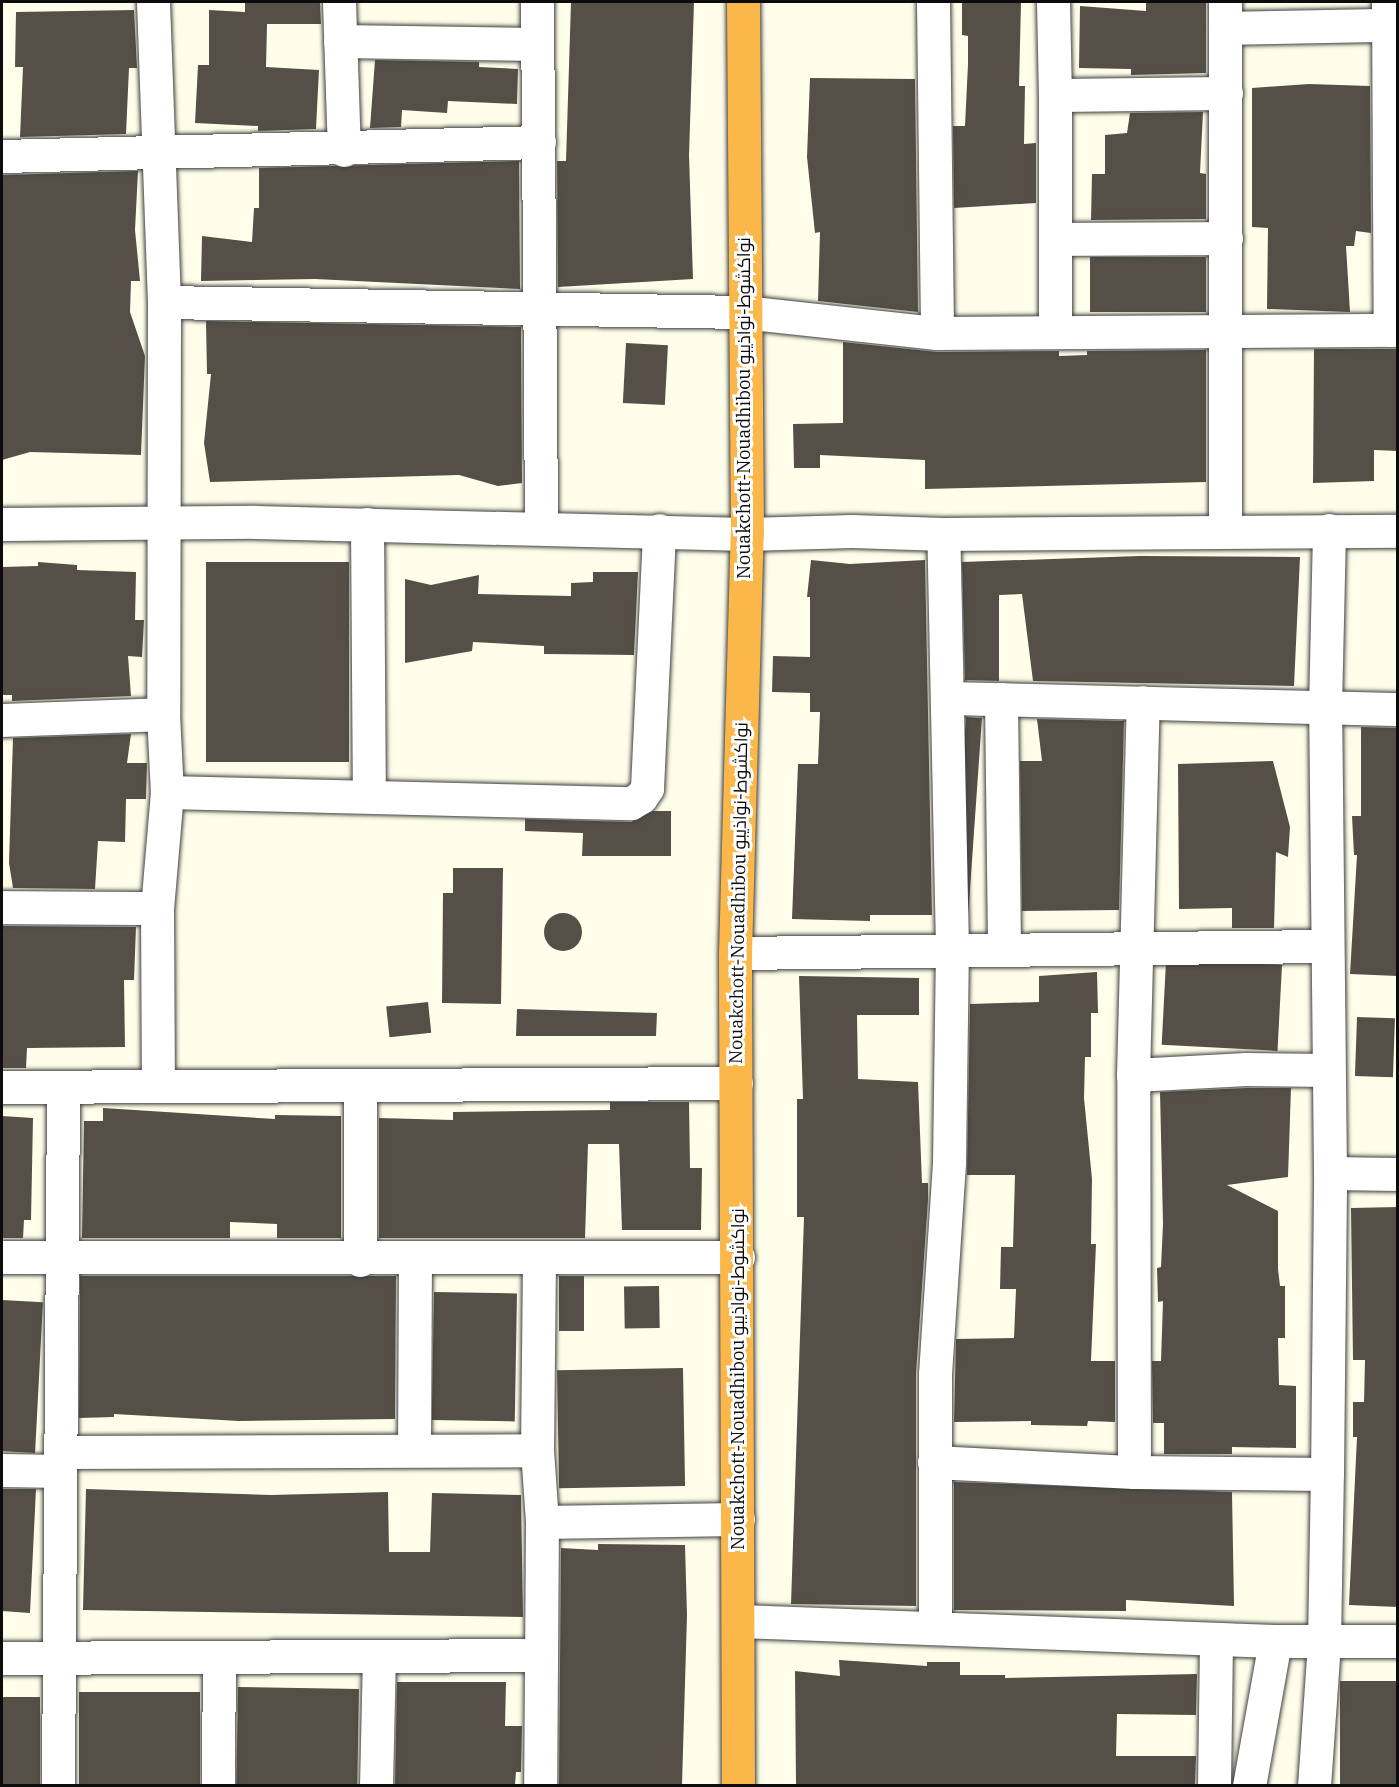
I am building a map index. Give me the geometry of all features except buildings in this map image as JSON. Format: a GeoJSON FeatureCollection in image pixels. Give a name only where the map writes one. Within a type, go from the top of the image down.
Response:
{"type":"FeatureCollection","features":[{"type":"Feature","properties":{"kind":"highway","name":"Nouakchott-Nouadhibou نواكشوط-نواذيبو"},"geometry":{"type":"LineString","coordinates":[[738,1785],[740,1621],[735,953],[747,534],[742,312],[743,2]]}},
{"type":"Feature","properties":{"kind":"street"},"geometry":{"type":"LineString","coordinates":[[153,2],[164,302],[163,714],[167,792],[158,908],[158,1083]]}},
{"type":"Feature","properties":{"kind":"street"},"geometry":{"type":"LineString","coordinates":[[339,2],[344,150]]}},
{"type":"Feature","properties":{"kind":"street"},"geometry":{"type":"LineString","coordinates":[[537,2],[542,306],[542,526]]}},
{"type":"Feature","properties":{"kind":"street"},"geometry":{"type":"LineString","coordinates":[[933,2],[937,333]]}},
{"type":"Feature","properties":{"kind":"street"},"geometry":{"type":"LineString","coordinates":[[1053,2],[1055,330]]}},
{"type":"Feature","properties":{"kind":"street"},"geometry":{"type":"LineString","coordinates":[[164,302],[542,306],[742,312],[937,333],[1055,330],[1226,329],[1394,330],[1394,78],[1388,13],[1225,15],[1226,93],[1226,329],[1225,531]]}},
{"type":"Feature","properties":{"kind":"street"},"geometry":{"type":"LineString","coordinates":[[340,41],[537,44]]}},
{"type":"Feature","properties":{"kind":"street"},"geometry":{"type":"LineString","coordinates":[[1055,95],[1226,93]]}},
{"type":"Feature","properties":{"kind":"street"},"geometry":{"type":"LineString","coordinates":[[2,156],[344,150],[539,142]]}},
{"type":"Feature","properties":{"kind":"street"},"geometry":{"type":"LineString","coordinates":[[1056,239],[1226,238]]}},
{"type":"Feature","properties":{"kind":"street"},"geometry":{"type":"LineString","coordinates":[[2,524],[163,521],[542,526],[747,534],[852,531],[942,534],[1398,531]]}},
{"type":"Feature","properties":{"kind":"street"},"geometry":{"type":"LineString","coordinates":[[367,524],[369,795]]}},
{"type":"Feature","properties":{"kind":"street"},"geometry":{"type":"LineString","coordinates":[[167,792],[631,803],[641,797],[647,788],[659,530]]}},
{"type":"Feature","properties":{"kind":"street"},"geometry":{"type":"LineString","coordinates":[[1314,1785],[1324,1642],[1327,1474],[1330,1173],[1327,1070],[1325,708],[1329,530]]}},
{"type":"Feature","properties":{"kind":"street"},"geometry":{"type":"LineString","coordinates":[[935,1628],[935,1374],[949,1162],[952,948],[942,534]]}},
{"type":"Feature","properties":{"kind":"street"},"geometry":{"type":"LineString","coordinates":[[947,698],[1398,709]]}},
{"type":"Feature","properties":{"kind":"street"},"geometry":{"type":"LineString","coordinates":[[1001,699],[1004,949]]}},
{"type":"Feature","properties":{"kind":"street"},"geometry":{"type":"LineString","coordinates":[[1134,1472],[1133,1075],[1143,702]]}},
{"type":"Feature","properties":{"kind":"street"},"geometry":{"type":"LineString","coordinates":[[2,720],[163,714]]}},
{"type":"Feature","properties":{"kind":"street"},"geometry":{"type":"LineString","coordinates":[[2,907],[158,908]]}},
{"type":"Feature","properties":{"kind":"street"},"geometry":{"type":"LineString","coordinates":[[735,953],[952,948],[1327,946]]}},
{"type":"Feature","properties":{"kind":"street"},"geometry":{"type":"LineString","coordinates":[[1133,1075],[1246,1069],[1327,1070]]}},
{"type":"Feature","properties":{"kind":"street"},"geometry":{"type":"LineString","coordinates":[[2,1087],[158,1083],[360,1086],[736,1083]]}},
{"type":"Feature","properties":{"kind":"street"},"geometry":{"type":"LineString","coordinates":[[360,1086],[360,1260]]}},
{"type":"Feature","properties":{"kind":"street"},"geometry":{"type":"LineString","coordinates":[[58,1785],[57,1658],[64,1256],[63,1087]]}},
{"type":"Feature","properties":{"kind":"street"},"geometry":{"type":"LineString","coordinates":[[1330,1173],[1398,1174]]}},
{"type":"Feature","properties":{"kind":"street"},"geometry":{"type":"LineString","coordinates":[[2,1257],[360,1260],[738,1257]]}},
{"type":"Feature","properties":{"kind":"street"},"geometry":{"type":"LineString","coordinates":[[539,1258],[537,1450],[542,1522],[539,1655],[540,1785]]}},
{"type":"Feature","properties":{"kind":"street"},"geometry":{"type":"LineString","coordinates":[[414,1448],[415,1259]]}},
{"type":"Feature","properties":{"kind":"street"},"geometry":{"type":"LineString","coordinates":[[2,1470],[60,1461],[414,1448],[537,1450]]}},
{"type":"Feature","properties":{"kind":"street"},"geometry":{"type":"LineString","coordinates":[[934,1462],[1134,1472],[1327,1474]]}},
{"type":"Feature","properties":{"kind":"street"},"geometry":{"type":"LineString","coordinates":[[542,1522],[738,1519]]}},
{"type":"Feature","properties":{"kind":"street"},"geometry":{"type":"LineString","coordinates":[[740,1621],[1275,1641],[1398,1641]]}},
{"type":"Feature","properties":{"kind":"street"},"geometry":{"type":"LineString","coordinates":[[1214,1785],[1216,1639]]}},
{"type":"Feature","properties":{"kind":"street"},"geometry":{"type":"LineString","coordinates":[[1249,1785],[1275,1641]]}},
{"type":"Feature","properties":{"kind":"street"},"geometry":{"type":"LineString","coordinates":[[2,1658],[539,1655]]}},
{"type":"Feature","properties":{"kind":"street"},"geometry":{"type":"LineString","coordinates":[[376,1785],[379,1656]]}},
{"type":"Feature","properties":{"kind":"street"},"geometry":{"type":"LineString","coordinates":[[218,1785],[219,1658]]}}]}
